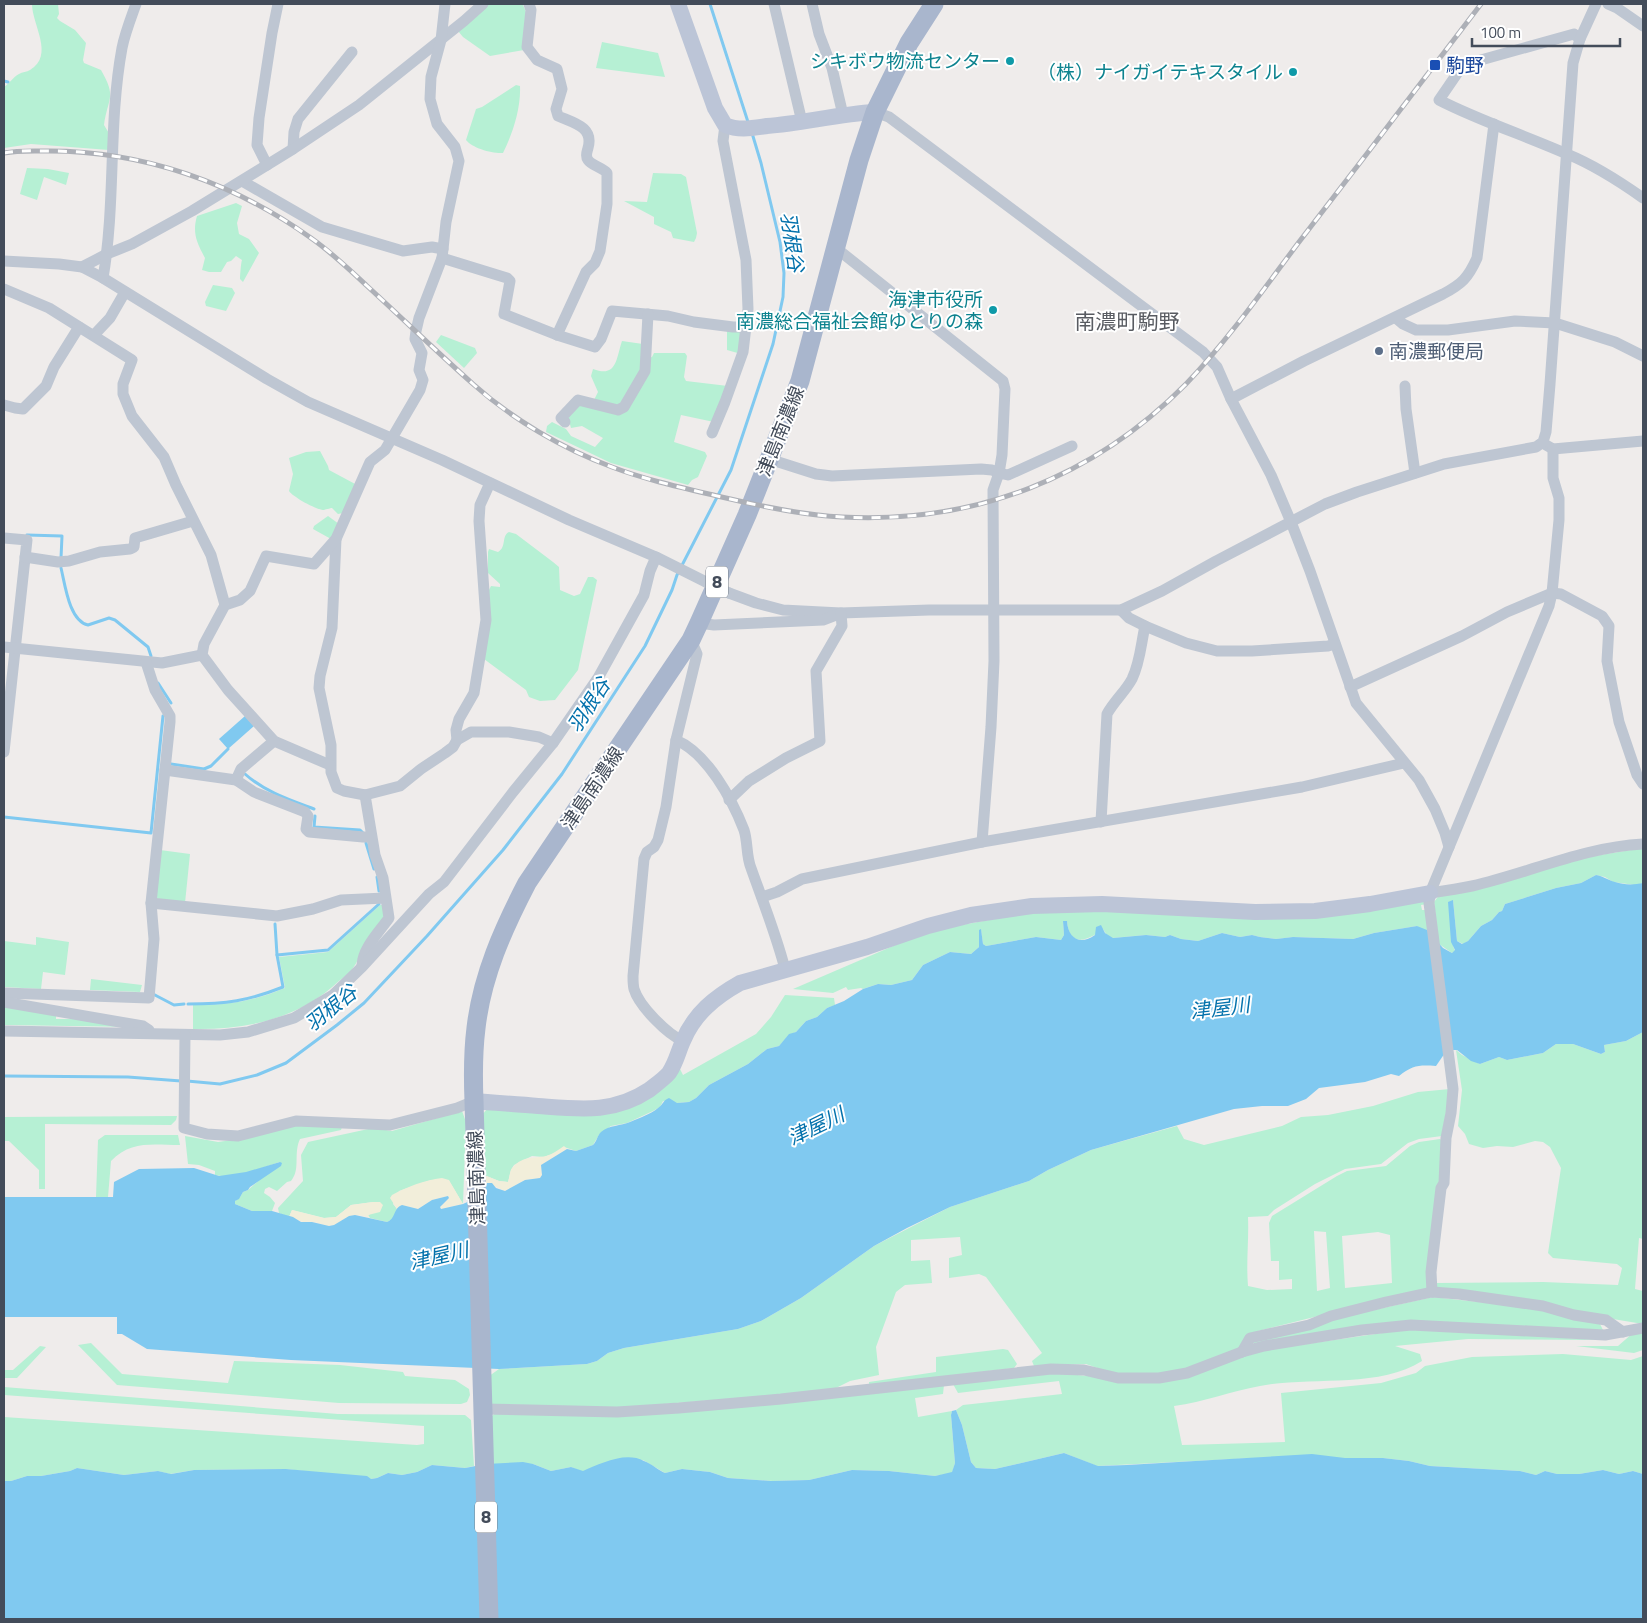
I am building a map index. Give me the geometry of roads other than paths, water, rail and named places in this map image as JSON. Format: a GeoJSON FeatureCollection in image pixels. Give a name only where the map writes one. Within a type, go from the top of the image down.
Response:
{"type":"FeatureCollection","features":[{"type":"Feature","properties":{"kind":"main road","name":"津島南濃線"},"geometry":{"type":"LineString","coordinates":[[489,1619],[473,1065],[476,1027],[482,995],[507,922],[527,883],[690,640],[699,623],[747,515],[800,381],[859,160],[875,112],[909,43],[934,4]]}},
{"type":"Feature","properties":{"kind":"street"},"geometry":{"type":"LineString","coordinates":[[103,278],[107,254],[114,116],[119,74],[125,37],[136,4]]}},
{"type":"Feature","properties":{"kind":"street"},"geometry":{"type":"LineString","coordinates":[[268,165],[257,145],[260,108],[278,4]]}},
{"type":"Feature","properties":{"kind":"street"},"geometry":{"type":"LineString","coordinates":[[330,765],[274,740],[228,690],[202,655],[204,644],[225,605],[240,600],[250,591],[266,556],[314,564],[336,539],[370,462],[385,450],[420,390],[423,380],[419,370],[422,353],[416,339],[416,331],[442,254],[446,222],[459,161],[455,147],[437,124],[430,99],[431,77],[441,40],[445,4]]}},
{"type":"Feature","properties":{"kind":"street"},"geometry":{"type":"LineString","coordinates":[[82,267],[132,244],[192,212],[293,149],[359,105],[483,4]]}},
{"type":"Feature","properties":{"kind":"street"},"geometry":{"type":"LineString","coordinates":[[529,4],[531,10],[527,47],[537,60],[557,70],[562,89],[556,109],[558,116],[582,126],[588,134],[590,141],[586,155],[588,160],[607,173],[607,204],[600,251],[595,263],[586,272],[557,335]]}},
{"type":"Feature","properties":{"kind":"street"},"geometry":{"type":"LineString","coordinates":[[678,4],[715,108],[731,127]]}},
{"type":"Feature","properties":{"kind":"street"},"geometry":{"type":"LineString","coordinates":[[774,4],[794,123]]}},
{"type":"Feature","properties":{"kind":"street"},"geometry":{"type":"LineString","coordinates":[[812,4],[818,34],[832,68],[842,115]]}},
{"type":"Feature","properties":{"kind":"street"},"geometry":{"type":"LineString","coordinates":[[4,261],[82,267],[308,402],[660,559],[729,593],[756,603],[783,610],[841,612],[1121,610],[1162,591],[1325,504],[1444,464],[1536,447],[1543,442],[1546,432],[1555,323],[1573,63],[1580,39],[1596,4]]}},
{"type":"Feature","properties":{"kind":"street"},"geometry":{"type":"LineString","coordinates":[[1608,4],[1643,26]]}},
{"type":"Feature","properties":{"kind":"street"},"geometry":{"type":"LineString","coordinates":[[1580,39],[1574,34],[1464,65],[1439,100],[1459,110],[1568,154],[1594,167],[1643,198]]}},
{"type":"Feature","properties":{"kind":"street"},"geometry":{"type":"LineString","coordinates":[[293,149],[294,132],[298,119],[352,52]]}},
{"type":"Feature","properties":{"kind":"street"},"geometry":{"type":"LineString","coordinates":[[731,127],[794,123],[875,112],[889,117],[1203,352],[1217,367],[1231,399],[1271,475],[1310,571],[1356,703],[1419,780],[1435,809],[1449,847]]}},
{"type":"Feature","properties":{"kind":"street"},"geometry":{"type":"LineString","coordinates":[[1231,399],[1304,360],[1396,318],[1459,286],[1469,276],[1476,258],[1494,124]]}},
{"type":"Feature","properties":{"kind":"street"},"geometry":{"type":"LineString","coordinates":[[712,433],[743,352],[748,309],[746,260],[723,141],[731,127]]}},
{"type":"Feature","properties":{"kind":"street"},"geometry":{"type":"LineString","coordinates":[[242,181],[322,227],[403,251],[432,248],[442,254],[507,278],[510,281],[510,286],[504,314],[557,335],[595,347],[602,339],[612,310],[668,316],[694,322],[733,327],[746,327]]}},
{"type":"Feature","properties":{"kind":"street"},"geometry":{"type":"LineString","coordinates":[[836,248],[1003,380],[1005,389],[1002,455],[1000,473],[993,490],[992,507],[994,610],[991,727],[982,842]]}},
{"type":"Feature","properties":{"kind":"street"},"geometry":{"type":"LineString","coordinates":[[4,289],[49,308],[132,360],[123,384],[123,394],[132,416],[164,457],[211,555],[225,605]]}},
{"type":"Feature","properties":{"kind":"street"},"geometry":{"type":"LineString","coordinates":[[94,335],[110,318],[125,292]]}},
{"type":"Feature","properties":{"kind":"street"},"geometry":{"type":"LineString","coordinates":[[565,422],[561,418],[578,400],[618,410],[624,407],[645,371],[648,314]]}},
{"type":"Feature","properties":{"kind":"street"},"geometry":{"type":"LineString","coordinates":[[1396,318],[1403,324],[1416,330],[1448,330],[1515,321],[1555,323],[1615,342],[1643,356]]}},
{"type":"Feature","properties":{"kind":"street"},"geometry":{"type":"LineString","coordinates":[[4,405],[23,409],[46,386],[54,367],[79,327]]}},
{"type":"Feature","properties":{"kind":"street"},"geometry":{"type":"LineString","coordinates":[[1405,386],[1406,409],[1415,473]]}},
{"type":"Feature","properties":{"kind":"street"},"geometry":{"type":"LineString","coordinates":[[1543,442],[1553,449],[1643,441]]}},
{"type":"Feature","properties":{"kind":"street"},"geometry":{"type":"LineString","coordinates":[[769,459],[816,474],[832,476],[981,470],[992,470],[1008,474],[1072,446]]}},
{"type":"Feature","properties":{"kind":"street"},"geometry":{"type":"LineString","coordinates":[[1432,1292],[1431,1272],[1441,1188],[1444,1182],[1446,1138],[1453,1089],[1430,898],[1449,847],[1549,606],[1559,520],[1559,498],[1553,478],[1553,449]]}},
{"type":"Feature","properties":{"kind":"street"},"geometry":{"type":"LineString","coordinates":[[457,740],[456,730],[459,719],[474,693],[485,632],[486,620],[479,522],[480,505],[490,483]]}},
{"type":"Feature","properties":{"kind":"street"},"geometry":{"type":"LineString","coordinates":[[25,557],[69,562],[100,552],[130,549],[134,547],[135,538],[194,521]]}},
{"type":"Feature","properties":{"kind":"street"},"geometry":{"type":"LineString","coordinates":[[4,538],[27,540],[9,648],[4,752]]}},
{"type":"Feature","properties":{"kind":"street"},"geometry":{"type":"LineString","coordinates":[[336,539],[332,628],[320,676],[319,688],[331,744],[331,772],[337,788],[364,795],[400,786],[421,768],[453,747],[457,740],[471,732],[509,732],[539,737],[553,743]]}},
{"type":"Feature","properties":{"kind":"street"},"geometry":{"type":"LineString","coordinates":[[4,1031],[156,1033],[185,1040],[248,1032],[294,1018],[333,995],[362,967],[429,894],[444,882],[553,743],[598,678],[644,595],[650,570],[660,559]]}},
{"type":"Feature","properties":{"kind":"street"},"geometry":{"type":"LineString","coordinates":[[1350,687],[1462,636],[1507,612],[1552,593],[1561,594],[1602,616],[1609,626],[1607,661],[1619,722],[1630,759],[1643,784]]}},
{"type":"Feature","properties":{"kind":"street"},"geometry":{"type":"LineString","coordinates":[[1121,610],[1129,618],[1145,626],[1186,643],[1217,651],[1252,651],[1335,644]]}},
{"type":"Feature","properties":{"kind":"street"},"geometry":{"type":"LineString","coordinates":[[699,623],[823,620],[841,612]]}},
{"type":"Feature","properties":{"kind":"street"},"geometry":{"type":"LineString","coordinates":[[729,800],[749,781],[786,758],[820,741],[816,671],[842,626],[841,612]]}},
{"type":"Feature","properties":{"kind":"street"},"geometry":{"type":"LineString","coordinates":[[1101,822],[1107,714],[1112,703],[1131,681],[1136,668],[1145,626]]}},
{"type":"Feature","properties":{"kind":"street"},"geometry":{"type":"LineString","coordinates":[[683,1041],[670,1034],[639,1000],[633,987],[633,976],[644,859],[646,852],[654,847],[658,840],[666,807],[676,740],[697,654],[690,640]]}},
{"type":"Feature","properties":{"kind":"street"},"geometry":{"type":"LineString","coordinates":[[9,648],[162,663],[202,655]]}},
{"type":"Feature","properties":{"kind":"street"},"geometry":{"type":"LineString","coordinates":[[4,993],[149,998],[154,939],[151,903],[170,716],[155,690],[146,662]]}},
{"type":"Feature","properties":{"kind":"street"},"geometry":{"type":"LineString","coordinates":[[236,780],[241,769],[274,740]]}},
{"type":"Feature","properties":{"kind":"street"},"geometry":{"type":"LineString","coordinates":[[676,740],[686,744],[704,760],[729,800],[744,831],[750,865],[779,946],[785,969]]}},
{"type":"Feature","properties":{"kind":"street"},"geometry":{"type":"LineString","coordinates":[[762,897],[802,880],[982,842],[1302,787],[1404,763]]}},
{"type":"Feature","properties":{"kind":"street"},"geometry":{"type":"LineString","coordinates":[[164,770],[236,780],[254,792],[306,812],[308,816],[306,829],[309,832],[363,837],[371,836]]}},
{"type":"Feature","properties":{"kind":"street"},"geometry":{"type":"LineString","coordinates":[[362,967],[362,959],[368,948],[389,918],[383,878],[375,855],[364,795]]}},
{"type":"Feature","properties":{"kind":"street"},"geometry":{"type":"LineString","coordinates":[[185,1040],[184,1128],[207,1134],[238,1136],[296,1121],[390,1125],[457,1108],[474,1101],[596,1109],[635,1099],[669,1073],[677,1059],[683,1041],[702,1011],[722,993],[740,982],[867,947],[928,926],[971,915],[1032,906],[1102,904],[1255,912],[1315,911],[1430,898],[1593,852],[1643,844]]}},
{"type":"Feature","properties":{"kind":"street"},"geometry":{"type":"LineString","coordinates":[[151,903],[276,916],[313,909],[341,900],[385,898]]}},
{"type":"Feature","properties":{"kind":"street"},"geometry":{"type":"LineString","coordinates":[[4,1002],[143,1026],[156,1033]]}},
{"type":"Feature","properties":{"kind":"street"},"geometry":{"type":"LineString","coordinates":[[1242,1352],[1250,1338],[1309,1325],[1331,1316],[1432,1292],[1543,1306],[1606,1320],[1623,1332]]}},
{"type":"Feature","properties":{"kind":"street"},"geometry":{"type":"LineString","coordinates":[[483,1409],[617,1412],[679,1408],[781,1399],[1051,1369],[1084,1370],[1118,1378],[1159,1378],[1187,1373],[1242,1352],[1264,1346],[1410,1325],[1605,1335],[1643,1328]]}},
{"type":"Feature","properties":{"kind":"water"},"geometry":{"type":"Polygon","coordinates":[[[245,716],[254,726],[228,749],[219,739],[245,716]]]}},
{"type":"Feature","properties":{"kind":"water","name":"津屋川"},"geometry":{"type":"Polygon","coordinates":[[[1596,875],[1622,884],[1643,883],[1643,1032],[1626,1041],[1604,1045],[1605,1052],[1601,1054],[1573,1044],[1556,1044],[1543,1053],[1507,1060],[1499,1057],[1480,1064],[1471,1061],[1457,1050],[1447,1050],[1436,1066],[1416,1066],[1399,1076],[1391,1074],[1365,1082],[1319,1088],[1306,1099],[1288,1106],[1234,1109],[1091,1150],[1029,1181],[950,1207],[907,1228],[874,1246],[801,1298],[761,1321],[738,1329],[624,1348],[608,1353],[597,1361],[587,1364],[499,1369],[291,1360],[147,1349],[122,1334],[117,1334],[117,1317],[4,1317],[4,1197],[113,1197],[114,1182],[139,1169],[194,1168],[219,1176],[246,1172],[280,1162],[282,1163],[281,1166],[243,1192],[239,1199],[235,1201],[235,1204],[252,1211],[272,1211],[293,1217],[301,1222],[312,1222],[329,1226],[355,1215],[387,1222],[390,1221],[397,1208],[402,1205],[418,1209],[432,1200],[448,1196],[449,1198],[440,1207],[441,1209],[463,1204],[476,1198],[487,1183],[492,1183],[496,1188],[505,1191],[525,1180],[540,1178],[542,1175],[541,1165],[567,1149],[576,1151],[593,1145],[604,1130],[648,1114],[660,1107],[669,1098],[677,1103],[689,1102],[709,1085],[748,1064],[767,1049],[779,1046],[789,1034],[796,1032],[806,1021],[817,1017],[827,1008],[844,1001],[863,989],[878,984],[891,985],[912,980],[923,965],[950,952],[971,954],[979,947],[979,930],[981,929],[983,944],[986,946],[1036,937],[1061,940],[1064,935],[1063,921],[1067,921],[1072,936],[1080,940],[1095,935],[1096,927],[1101,925],[1105,933],[1113,938],[1146,935],[1165,937],[1170,935],[1181,939],[1198,941],[1222,933],[1240,937],[1252,935],[1276,939],[1293,937],[1353,939],[1374,933],[1417,926],[1427,930],[1443,948],[1452,953],[1455,950],[1451,942],[1448,902],[1453,900],[1457,941],[1462,944],[1468,941],[1481,926],[1492,920],[1502,911],[1505,904],[1556,888],[1581,883],[1596,875]]]}},
{"type":"Feature","properties":{"kind":"water"},"geometry":{"type":"Polygon","coordinates":[[[956,1410],[962,1425],[971,1462],[976,1468],[995,1469],[1064,1453],[1098,1466],[1312,1454],[1345,1458],[1383,1458],[1430,1466],[1520,1471],[1536,1475],[1545,1471],[1557,1474],[1579,1474],[1603,1470],[1619,1474],[1633,1471],[1643,1474],[1643,1619],[4,1619],[4,1481],[70,1471],[77,1468],[124,1475],[158,1471],[171,1474],[194,1470],[286,1469],[367,1476],[371,1479],[388,1473],[402,1475],[417,1472],[432,1465],[465,1468],[486,1464],[523,1462],[551,1471],[571,1467],[583,1471],[613,1460],[629,1457],[647,1462],[665,1473],[682,1469],[710,1472],[728,1478],[771,1481],[809,1480],[852,1470],[889,1471],[935,1476],[952,1472],[955,1463],[951,1415],[952,1411],[956,1410]]]}},
{"type":"Feature","properties":{"kind":"waterway","name":"羽根谷"},"geometry":{"type":"LineString","coordinates":[[710,4],[748,122]]}},
{"type":"Feature","properties":{"kind":"waterway"},"geometry":{"type":"LineString","coordinates":[[4,81],[8,82]]}},
{"type":"Feature","properties":{"kind":"waterway","name":"羽根谷"},"geometry":{"type":"LineString","coordinates":[[187,1081],[220,1084],[257,1075],[286,1063],[364,1003],[427,936],[503,850],[562,774],[645,646],[672,590],[677,575],[731,470],[773,344],[783,297],[784,273],[780,242],[752,133]]}},
{"type":"Feature","properties":{"kind":"waterway"},"geometry":{"type":"LineString","coordinates":[[27,535],[62,536],[61,558]]}},
{"type":"Feature","properties":{"kind":"waterway"},"geometry":{"type":"LineString","coordinates":[[61,568],[66,592],[76,617],[88,625],[109,618],[115,620],[148,647],[151,656]]}},
{"type":"Feature","properties":{"kind":"waterway"},"geometry":{"type":"LineString","coordinates":[[158,683],[171,703]]}},
{"type":"Feature","properties":{"kind":"waterway"},"geometry":{"type":"LineString","coordinates":[[4,817],[151,833],[163,716]]}},
{"type":"Feature","properties":{"kind":"waterway"},"geometry":{"type":"LineString","coordinates":[[171,764],[204,769],[211,766],[228,749]]}},
{"type":"Feature","properties":{"kind":"waterway"},"geometry":{"type":"LineString","coordinates":[[245,774],[269,791],[314,809]]}},
{"type":"Feature","properties":{"kind":"waterway"},"geometry":{"type":"LineString","coordinates":[[315,816],[314,827],[360,830],[363,833]]}},
{"type":"Feature","properties":{"kind":"waterway"},"geometry":{"type":"LineString","coordinates":[[366,843],[374,869]]}},
{"type":"Feature","properties":{"kind":"waterway"},"geometry":{"type":"LineString","coordinates":[[377,877],[379,891]]}},
{"type":"Feature","properties":{"kind":"waterway"},"geometry":{"type":"LineString","coordinates":[[188,1004],[237,1001],[259,996],[283,987],[277,955],[328,950],[379,904]]}},
{"type":"Feature","properties":{"kind":"waterway"},"geometry":{"type":"LineString","coordinates":[[275,924],[277,955]]}},
{"type":"Feature","properties":{"kind":"waterway"},"geometry":{"type":"LineString","coordinates":[[153,994],[174,1005],[184,1004]]}},
{"type":"Feature","properties":{"kind":"waterway","name":"羽根谷"},"geometry":{"type":"LineString","coordinates":[[4,1076],[128,1077],[181,1081]]}},
{"type":"Feature","properties":{"kind":"railway"},"geometry":{"type":"LineString","coordinates":[[4,153],[21,151],[84,152],[119,157],[187,174],[251,201],[282,218],[326,249],[488,397],[539,432],[594,460],[683,488],[755,504],[827,516],[891,517],[939,512],[985,503],[1029,488],[1071,469],[1112,445],[1150,417],[1186,384],[1245,314],[1481,4]]}},
{"type":"Feature","properties":{"kind":"place","name":"シキボウ物流センター"},"geometry":{"type":"Point","coordinates":[1010,61]}},
{"type":"Feature","properties":{"kind":"place","name":"駒野"},"geometry":{"type":"Point","coordinates":[1435,65]}},
{"type":"Feature","properties":{"kind":"place","name":"（株）ナイガイテキスタイル"},"geometry":{"type":"Point","coordinates":[1293,72]}},
{"type":"Feature","properties":{"kind":"place","name":"海津市役所 南濃総合福祉会館ゆとりの森"},"geometry":{"type":"Point","coordinates":[993,310]}},
{"type":"Feature","properties":{"kind":"place","name":"南濃郵便局"},"geometry":{"type":"Point","coordinates":[1379,351]}},
{"type":"Feature","properties":{"kind":"district","name":"南濃町駒野"},"geometry":{"type":"Point","coordinates":[1127,322]}}]}
